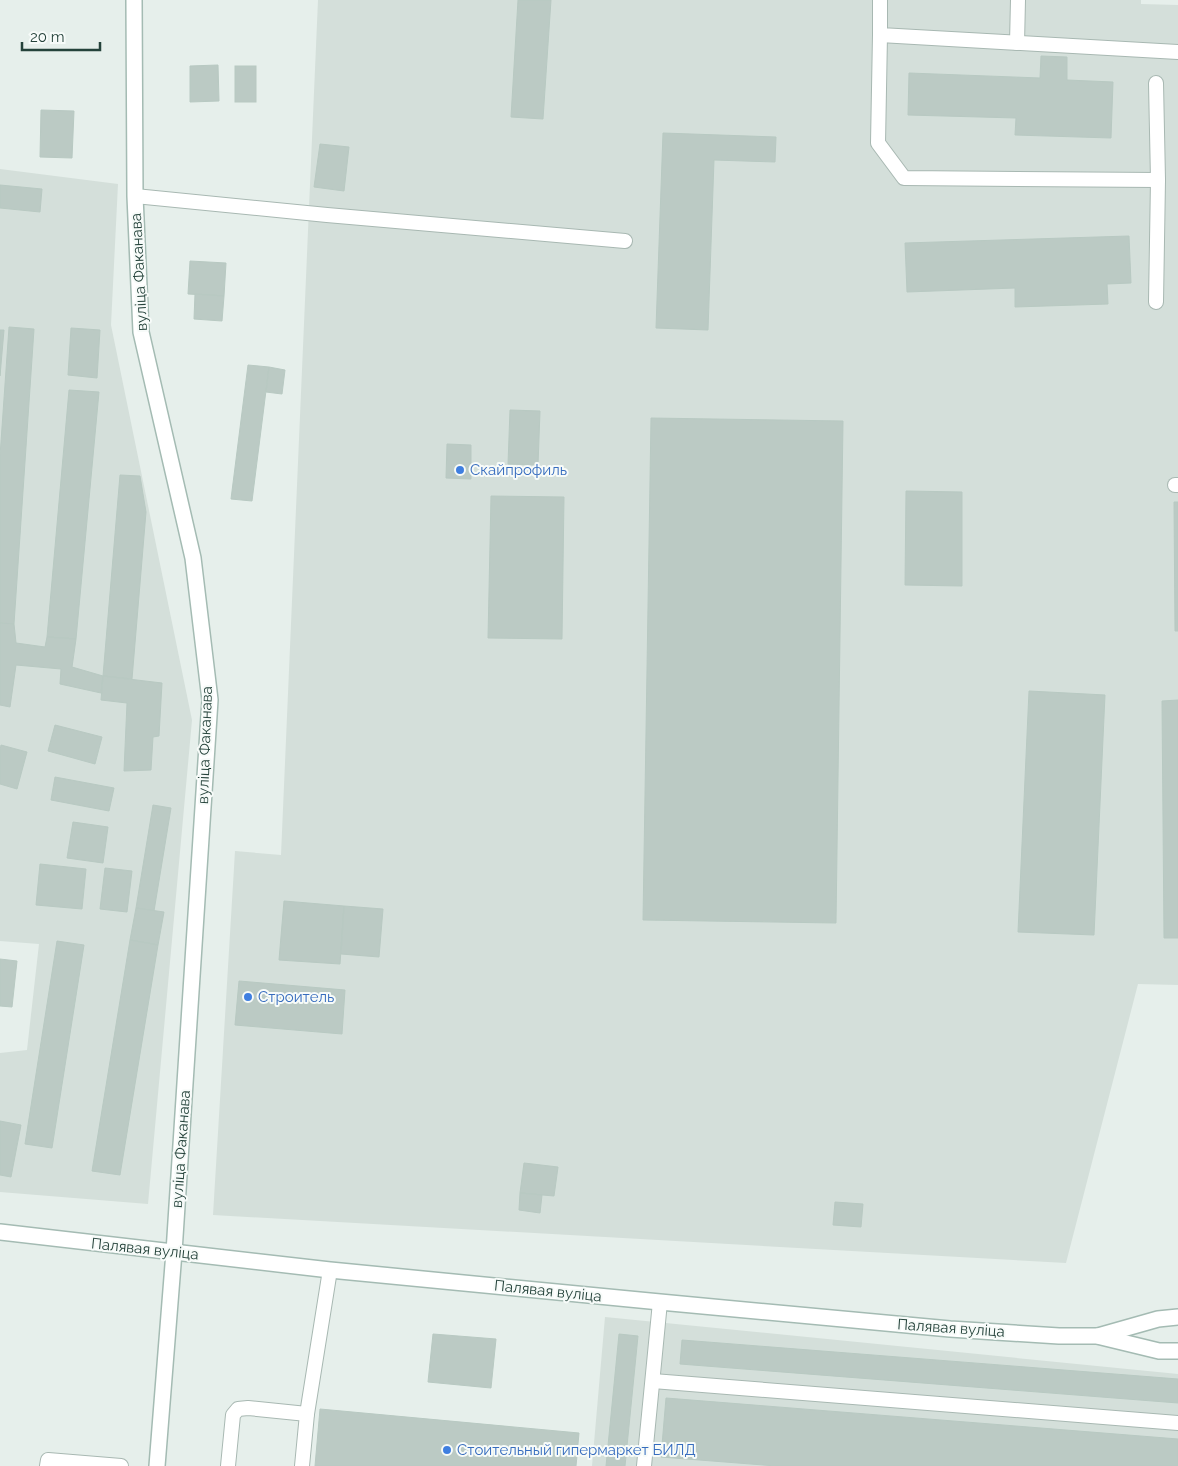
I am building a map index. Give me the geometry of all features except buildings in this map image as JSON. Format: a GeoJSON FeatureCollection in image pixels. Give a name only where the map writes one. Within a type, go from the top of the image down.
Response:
{"type":"FeatureCollection","features":[{"type":"Feature","properties":{"kind":"main road","name":"вуліца Факанава"},"geometry":{"type":"LineString","coordinates":[[134,0],[135,196],[141,332],[193,558],[210,700],[174,1252],[157,1466]]}},
{"type":"Feature","properties":{"kind":"main road","name":"Палявая вуліца"},"geometry":{"type":"LineString","coordinates":[[0,1232],[330,1270],[950,1330],[1059,1336],[1097,1336],[1159,1351],[1178,1351]]}},
{"type":"Feature","properties":{"kind":"main road","name":"Палявая вуліца"},"geometry":{"type":"LineString","coordinates":[[1097,1336],[1158,1319],[1178,1317]]}},
{"type":"Feature","properties":{"kind":"lane"},"geometry":{"type":"LineString","coordinates":[[880,0],[878,143],[904,178],[1158,180]]}},
{"type":"Feature","properties":{"kind":"lane"},"geometry":{"type":"LineString","coordinates":[[1017,43],[1018,0]]}},
{"type":"Feature","properties":{"kind":"lane"},"geometry":{"type":"LineString","coordinates":[[880,35],[1178,52]]}},
{"type":"Feature","properties":{"kind":"lane"},"geometry":{"type":"LineString","coordinates":[[1156,83],[1158,180],[1156,302]]}},
{"type":"Feature","properties":{"kind":"lane"},"geometry":{"type":"LineString","coordinates":[[135,196],[625,241]]}},
{"type":"Feature","properties":{"kind":"lane"},"geometry":{"type":"LineString","coordinates":[[302,1466],[307,1414],[330,1270]]}},
{"type":"Feature","properties":{"kind":"lane"},"geometry":{"type":"LineString","coordinates":[[644,1466],[660,1302]]}},
{"type":"Feature","properties":{"kind":"lane"},"geometry":{"type":"LineString","coordinates":[[653,1381],[1178,1423]]}},
{"type":"Feature","properties":{"kind":"lane"},"geometry":{"type":"LineString","coordinates":[[228,1466],[233,1415],[238,1409],[248,1408],[307,1414]]}},
{"type":"Feature","properties":{"kind":"lane"},"geometry":{"type":"LineString","coordinates":[[47,1466],[48,1460],[121,1466]]}},
{"type":"Feature","properties":{"kind":"shaded area"},"geometry":{"type":"Polygon","coordinates":[[[318,0],[1141,0],[1141,4],[1178,5],[1178,985],[1138,984],[1066,1263],[213,1215],[235,851],[281,855],[318,0]]]}},
{"type":"Feature","properties":{"kind":"shaded area"},"geometry":{"type":"Polygon","coordinates":[[[0,169],[118,184],[111,325],[192,720],[148,1204],[0,1192],[0,1053],[27,1050],[39,944],[0,941],[0,169]]]}},
{"type":"Feature","properties":{"kind":"shaded area"},"geometry":{"type":"Polygon","coordinates":[[[605,1317],[1178,1374],[1178,1466],[592,1466],[605,1317]]]}},
{"type":"Feature","properties":{"kind":"place","name":"Скайпрофиль"},"geometry":{"type":"Point","coordinates":[460,470]}},
{"type":"Feature","properties":{"kind":"place","name":"Строитель"},"geometry":{"type":"Point","coordinates":[248,997]}},
{"type":"Feature","properties":{"kind":"place","name":"Стоительный гипермаркет БИЛД"},"geometry":{"type":"Point","coordinates":[447,1450]}}]}
